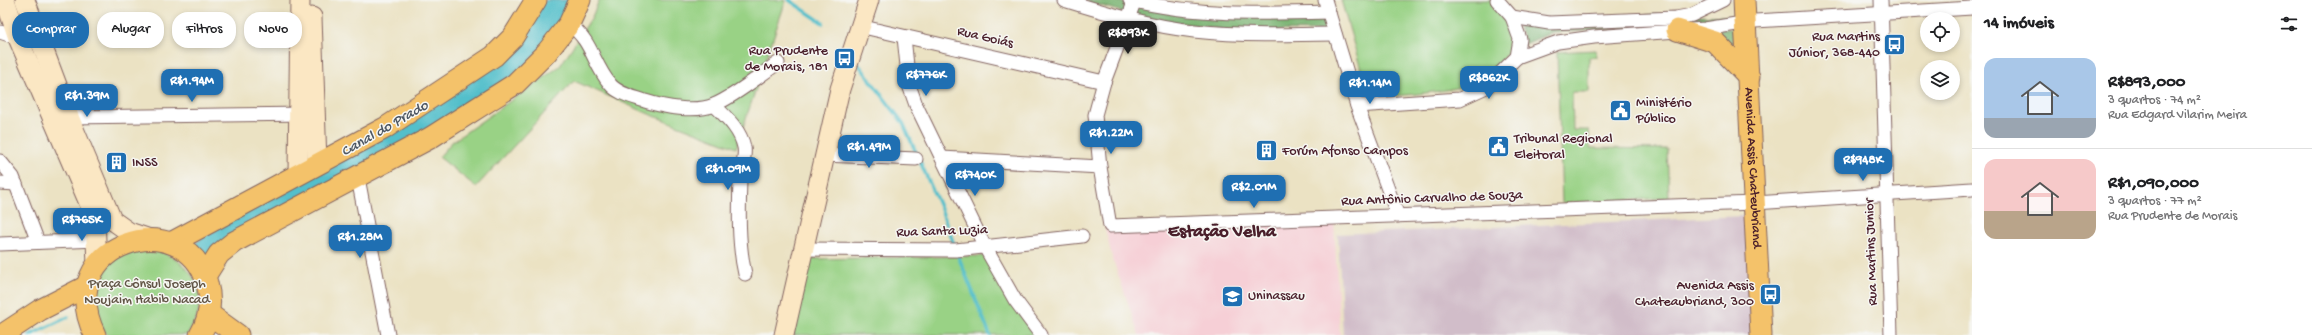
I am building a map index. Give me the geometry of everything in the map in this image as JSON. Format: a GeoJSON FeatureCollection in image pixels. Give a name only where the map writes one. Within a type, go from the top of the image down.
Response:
{"type":"FeatureCollection","features":[{"type":"Feature","properties":{"kind":"main road"},"geometry":{"type":"LineString","coordinates":[[171,243],[317,163],[385,128],[494,56],[513,37],[536,0]]}},
{"type":"Feature","properties":{"kind":"main road"},"geometry":{"type":"LineString","coordinates":[[205,276],[219,254],[234,242],[358,178],[430,138],[515,84],[547,52],[569,24],[580,0]]}},
{"type":"Feature","properties":{"kind":"main road","name":"Avenida Assis Chateubriand"},"geometry":{"type":"LineString","coordinates":[[1744,0],[1750,22],[1749,77],[1761,335]]}},
{"type":"Feature","properties":{"kind":"main road"},"geometry":{"type":"LineString","coordinates":[[1677,30],[1715,42],[1749,77]]}},
{"type":"Feature","properties":{"kind":"main road"},"geometry":{"type":"LineString","coordinates":[[95,335],[88,320],[85,303],[87,286],[97,265],[107,254],[120,245],[135,240],[150,239],[171,243],[185,251],[196,262],[205,276],[210,294],[209,314],[200,335]]}},
{"type":"Feature","properties":{"kind":"main road"},"geometry":{"type":"LineString","coordinates":[[2,335],[40,310],[87,286]]}},
{"type":"Feature","properties":{"kind":"main road"},"geometry":{"type":"LineString","coordinates":[[209,314],[238,335]]}},
{"type":"Feature","properties":{"kind":"street"},"geometry":{"type":"LineString","coordinates":[[5,0],[12,20]]}},
{"type":"Feature","properties":{"kind":"street"},"geometry":{"type":"LineString","coordinates":[[25,0],[69,117],[112,220],[129,232],[150,239]]}},
{"type":"Feature","properties":{"kind":"street"},"geometry":{"type":"LineString","coordinates":[[300,0],[307,114],[317,163]]}},
{"type":"Feature","properties":{"kind":"street"},"geometry":{"type":"LineString","coordinates":[[298,174],[307,114],[313,0]]}},
{"type":"Feature","properties":{"kind":"street"},"geometry":{"type":"LineString","coordinates":[[784,335],[802,249],[840,89],[868,0]]}},
{"type":"Feature","properties":{"kind":"street"},"geometry":{"type":"LineString","coordinates":[[1064,0],[1127,19],[1193,31],[1234,34],[1335,34]]}},
{"type":"Feature","properties":{"kind":"street"},"geometry":{"type":"LineString","coordinates":[[942,158],[1100,167],[1095,115],[1104,82],[1133,0],[1198,12],[1234,14],[1327,6],[1358,106],[1398,216]]}},
{"type":"Feature","properties":{"kind":"street"},"geometry":{"type":"LineString","coordinates":[[1498,0],[1512,17],[1520,39],[1517,57]]}},
{"type":"Feature","properties":{"kind":"street"},"geometry":{"type":"LineString","coordinates":[[1512,17],[1549,23],[1676,18],[1692,15],[1723,0]]}},
{"type":"Feature","properties":{"kind":"street"},"geometry":{"type":"LineString","coordinates":[[1358,106],[1460,99],[1486,86],[1517,57],[1558,42],[1750,22],[1881,6],[1972,8]]}},
{"type":"Feature","properties":{"kind":"street","name":"Rua Martins Junior"},"geometry":{"type":"LineString","coordinates":[[1881,6],[1891,335]]}},
{"type":"Feature","properties":{"kind":"street"},"geometry":{"type":"LineString","coordinates":[[569,24],[582,34],[600,70],[611,86],[627,95],[654,104],[702,108],[714,105],[730,97],[778,62]]}},
{"type":"Feature","properties":{"kind":"street","name":"Rua Goiás"},"geometry":{"type":"LineString","coordinates":[[859,26],[1104,82]]}},
{"type":"Feature","properties":{"kind":"street"},"geometry":{"type":"LineString","coordinates":[[0,32],[12,36]]}},
{"type":"Feature","properties":{"kind":"street"},"geometry":{"type":"LineString","coordinates":[[904,37],[909,85],[916,105],[985,247],[1015,300],[1041,335]]}},
{"type":"Feature","properties":{"kind":"street"},"geometry":{"type":"LineString","coordinates":[[22,48],[95,217],[98,240],[97,265]]}},
{"type":"Feature","properties":{"kind":"street"},"geometry":{"type":"LineString","coordinates":[[714,105],[735,126],[744,147],[740,179],[740,209],[742,259],[745,274]]}},
{"type":"Feature","properties":{"kind":"street"},"geometry":{"type":"LineString","coordinates":[[69,117],[307,114]]}},
{"type":"Feature","properties":{"kind":"street"},"geometry":{"type":"LineString","coordinates":[[824,155],[916,159]]}},
{"type":"Feature","properties":{"kind":"street"},"geometry":{"type":"LineString","coordinates":[[0,161],[13,177],[38,242]]}},
{"type":"Feature","properties":{"kind":"street","name":"Rua Antônio Carvalho de Souza"},"geometry":{"type":"LineString","coordinates":[[1100,167],[1110,226],[1755,203],[1886,193],[1972,189]]}},
{"type":"Feature","properties":{"kind":"street"},"geometry":{"type":"LineString","coordinates":[[358,178],[388,335]]}},
{"type":"Feature","properties":{"kind":"street"},"geometry":{"type":"LineString","coordinates":[[0,183],[16,184]]}},
{"type":"Feature","properties":{"kind":"street","name":"Rua Santa Luzia"},"geometry":{"type":"LineString","coordinates":[[802,249],[956,250],[1082,236]]}},
{"type":"Feature","properties":{"kind":"street"},"geometry":{"type":"LineString","coordinates":[[0,244],[98,240]]}},
{"type":"Feature","properties":{"kind":"shaded area"},"geometry":{"type":"Polygon","coordinates":[[[1746,216],[1754,335],[1343,335],[1338,234],[1746,216]]]}},
{"type":"Feature","properties":{"kind":"shaded area","name":"Uninassau"},"geometry":{"type":"Polygon","coordinates":[[[1334,219],[1340,335],[1139,335],[1112,257],[1105,228],[1334,219]]]}},
{"type":"Feature","properties":{"kind":"green space"},"geometry":{"type":"Polygon","coordinates":[[[599,0],[786,0],[736,148],[649,114],[574,81],[476,187],[439,157],[452,142],[560,66],[592,17],[599,0]]]}},
{"type":"Feature","properties":{"kind":"green space"},"geometry":{"type":"Polygon","coordinates":[[[1081,0],[1115,0],[1130,4],[1126,13],[1081,0]]]}},
{"type":"Feature","properties":{"kind":"green space"},"geometry":{"type":"Polygon","coordinates":[[[1341,0],[1493,0],[1508,20],[1512,31],[1513,43],[1506,55],[1500,61],[1469,84],[1456,88],[1419,94],[1393,96],[1375,94],[1366,87],[1341,0]]]}},
{"type":"Feature","properties":{"kind":"green space"},"geometry":{"type":"Polygon","coordinates":[[[1136,5],[1326,15],[1331,31],[1226,30],[1131,16],[1136,5]]]}},
{"type":"Feature","properties":{"kind":"green space"},"geometry":{"type":"Polygon","coordinates":[[[1677,14],[1739,17],[1739,21],[1702,22],[1679,27],[1553,32],[1525,44],[1515,16],[1536,20],[1677,14]]]}},
{"type":"Feature","properties":{"kind":"green space"},"geometry":{"type":"Polygon","coordinates":[[[1741,28],[1745,66],[1693,31],[1741,28]]]}},
{"type":"Feature","properties":{"kind":"green space"},"geometry":{"type":"Polygon","coordinates":[[[1596,50],[1597,57],[1589,58],[1589,92],[1572,92],[1573,130],[1589,130],[1590,148],[1667,149],[1669,198],[1562,203],[1557,52],[1596,50]]]}},
{"type":"Feature","properties":{"kind":"green space","name":"Praça Cônsul Joseph Noujaim Habib Nacad"},"geometry":{"type":"Polygon","coordinates":[[[153,249],[180,262],[189,271],[196,282],[199,294],[199,307],[195,321],[187,335],[107,335],[97,316],[95,304],[98,282],[103,271],[119,256],[153,249]]]}},
{"type":"Feature","properties":{"kind":"green space"},"geometry":{"type":"Polygon","coordinates":[[[983,256],[1044,335],[793,335],[809,259],[983,256]]]}},
{"type":"Feature","properties":{"kind":"water"},"geometry":{"type":"Polygon","coordinates":[[[546,0],[573,0],[562,26],[522,69],[459,115],[208,260],[193,244],[250,208],[448,95],[546,0]]]}},
{"type":"Feature","properties":{"kind":"waterway"},"geometry":{"type":"LineString","coordinates":[[789,0],[823,23]]}},
{"type":"Feature","properties":{"kind":"waterway"},"geometry":{"type":"LineString","coordinates":[[856,61],[903,123],[941,209],[955,247]]}},
{"type":"Feature","properties":{"kind":"waterway"},"geometry":{"type":"LineString","coordinates":[[957,253],[990,335]]}},
{"type":"Feature","properties":{"kind":"waterway","name":"Canal do Prado"},"geometry":{"type":"LineString","coordinates":[[30,335],[68,317]]}},
{"type":"Feature","properties":{"kind":"place","name":"Rua Martins Júnior, 368-440"},"geometry":{"type":"Point","coordinates":[1895,45]}},
{"type":"Feature","properties":{"kind":"place","name":"Rua Prudente de Morais, 181"},"geometry":{"type":"Point","coordinates":[844,59]}},
{"type":"Feature","properties":{"kind":"place","name":"Ministério Público"},"geometry":{"type":"Point","coordinates":[1620,111]}},
{"type":"Feature","properties":{"kind":"place","name":"Tribunal Regional Eleitoral"},"geometry":{"type":"Point","coordinates":[1499,147]}},
{"type":"Feature","properties":{"kind":"place","name":"Forúm Afonso Campos"},"geometry":{"type":"Point","coordinates":[1266,151]}},
{"type":"Feature","properties":{"kind":"place","name":"INSS"},"geometry":{"type":"Point","coordinates":[117,163]}},
{"type":"Feature","properties":{"kind":"place","name":"Avenida Assis Chateaubriand, 300"},"geometry":{"type":"Point","coordinates":[1770,294]}},
{"type":"Feature","properties":{"kind":"place","name":"Uninassau"},"geometry":{"type":"Point","coordinates":[1232,296]}},
{"type":"Feature","properties":{"kind":"district","name":"Estação Velha"},"geometry":{"type":"Point","coordinates":[1222,232]}}]}
